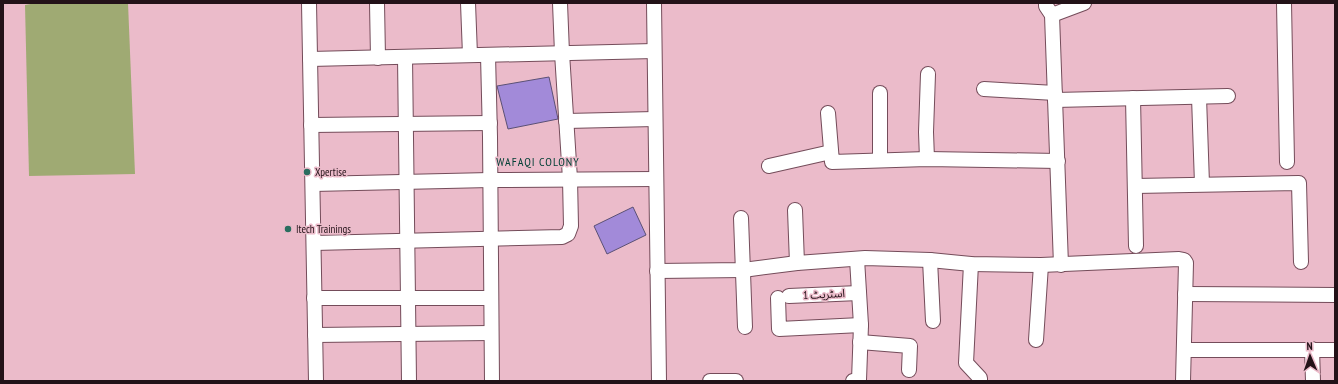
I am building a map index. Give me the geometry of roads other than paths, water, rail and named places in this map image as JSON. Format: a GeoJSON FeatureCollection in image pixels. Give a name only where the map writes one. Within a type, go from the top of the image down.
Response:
{"type":"FeatureCollection","features":[{"type":"Feature","properties":{"kind":"street"},"geometry":{"type":"LineString","coordinates":[[310,3],[316,381]]}},
{"type":"Feature","properties":{"kind":"street"},"geometry":{"type":"LineString","coordinates":[[377,3],[378,58]]}},
{"type":"Feature","properties":{"kind":"street"},"geometry":{"type":"LineString","coordinates":[[468,3],[470,55]]}},
{"type":"Feature","properties":{"kind":"street"},"geometry":{"type":"LineString","coordinates":[[314,243],[490,240],[562,237],[568,234],[571,226],[570,180],[560,3]]}},
{"type":"Feature","properties":{"kind":"street"},"geometry":{"type":"LineString","coordinates":[[654,3],[659,381]]}},
{"type":"Feature","properties":{"kind":"street"},"geometry":{"type":"LineString","coordinates":[[1061,265],[1055,96],[1049,9],[1084,3]]}},
{"type":"Feature","properties":{"kind":"street"},"geometry":{"type":"LineString","coordinates":[[1284,3],[1287,162]]}},
{"type":"Feature","properties":{"kind":"street"},"geometry":{"type":"LineString","coordinates":[[310,59],[654,51]]}},
{"type":"Feature","properties":{"kind":"street"},"geometry":{"type":"LineString","coordinates":[[488,55],[492,381]]}},
{"type":"Feature","properties":{"kind":"street"},"geometry":{"type":"LineString","coordinates":[[406,57],[409,381]]}},
{"type":"Feature","properties":{"kind":"street"},"geometry":{"type":"LineString","coordinates":[[927,159],[926,132],[928,74]]}},
{"type":"Feature","properties":{"kind":"street"},"geometry":{"type":"LineString","coordinates":[[984,88],[1055,96],[1134,98],[1228,96]]}},
{"type":"Feature","properties":{"kind":"street"},"geometry":{"type":"LineString","coordinates":[[880,93],[880,160]]}},
{"type":"Feature","properties":{"kind":"street"},"geometry":{"type":"LineString","coordinates":[[1199,97],[1202,184]]}},
{"type":"Feature","properties":{"kind":"street"},"geometry":{"type":"LineString","coordinates":[[1134,98],[1136,246]]}},
{"type":"Feature","properties":{"kind":"street"},"geometry":{"type":"LineString","coordinates":[[828,113],[832,162],[927,159],[1058,161]]}},
{"type":"Feature","properties":{"kind":"street"},"geometry":{"type":"LineString","coordinates":[[566,121],[655,119]]}},
{"type":"Feature","properties":{"kind":"street"},"geometry":{"type":"LineString","coordinates":[[311,125],[490,123]]}},
{"type":"Feature","properties":{"kind":"street"},"geometry":{"type":"LineString","coordinates":[[769,166],[831,152]]}},
{"type":"Feature","properties":{"kind":"street"},"geometry":{"type":"LineString","coordinates":[[313,184],[490,180],[656,179]]}},
{"type":"Feature","properties":{"kind":"street"},"geometry":{"type":"LineString","coordinates":[[1135,186],[1299,184],[1301,262]]}},
{"type":"Feature","properties":{"kind":"street"},"geometry":{"type":"LineString","coordinates":[[795,210],[797,263]]}},
{"type":"Feature","properties":{"kind":"street"},"geometry":{"type":"LineString","coordinates":[[741,218],[745,328]]}},
{"type":"Feature","properties":{"kind":"street"},"geometry":{"type":"LineString","coordinates":[[657,271],[743,270],[797,263],[857,259],[930,260],[971,264],[1041,265],[1184,260],[1186,263],[1183,381]]}},
{"type":"Feature","properties":{"kind":"street"},"geometry":{"type":"LineString","coordinates":[[857,259],[861,325],[860,381]]}},
{"type":"Feature","properties":{"kind":"street"},"geometry":{"type":"LineString","coordinates":[[930,260],[933,321]]}},
{"type":"Feature","properties":{"kind":"street"},"geometry":{"type":"LineString","coordinates":[[971,264],[966,363],[980,378],[980,381]]}},
{"type":"Feature","properties":{"kind":"street"},"geometry":{"type":"LineString","coordinates":[[1036,340],[1041,265]]}},
{"type":"Feature","properties":{"kind":"street","name":"اسٹریٹ 1"},"geometry":{"type":"LineString","coordinates":[[859,293],[783,297],[779,329],[861,325]]}},
{"type":"Feature","properties":{"kind":"street"},"geometry":{"type":"LineString","coordinates":[[1185,294],[1335,295]]}},
{"type":"Feature","properties":{"kind":"street"},"geometry":{"type":"LineString","coordinates":[[314,298],[491,298]]}},
{"type":"Feature","properties":{"kind":"street"},"geometry":{"type":"LineString","coordinates":[[315,335],[491,333]]}},
{"type":"Feature","properties":{"kind":"street"},"geometry":{"type":"LineString","coordinates":[[860,342],[910,346],[909,370]]}},
{"type":"Feature","properties":{"kind":"street"},"geometry":{"type":"LineString","coordinates":[[1312,349],[1313,381]]}},
{"type":"Feature","properties":{"kind":"street"},"geometry":{"type":"LineString","coordinates":[[1184,350],[1335,350]]}},
{"type":"Feature","properties":{"kind":"street"},"geometry":{"type":"LineString","coordinates":[[710,381],[736,381]]}},
{"type":"Feature","properties":{"kind":"place","name":"Xpertise"},"geometry":{"type":"Point","coordinates":[307,172]}},
{"type":"Feature","properties":{"kind":"place","name":"Itech Trainings"},"geometry":{"type":"Point","coordinates":[288,229]}},
{"type":"Feature","properties":{"kind":"district","name":"WAFAQI COLONY"},"geometry":{"type":"Point","coordinates":[538,162]}}]}
